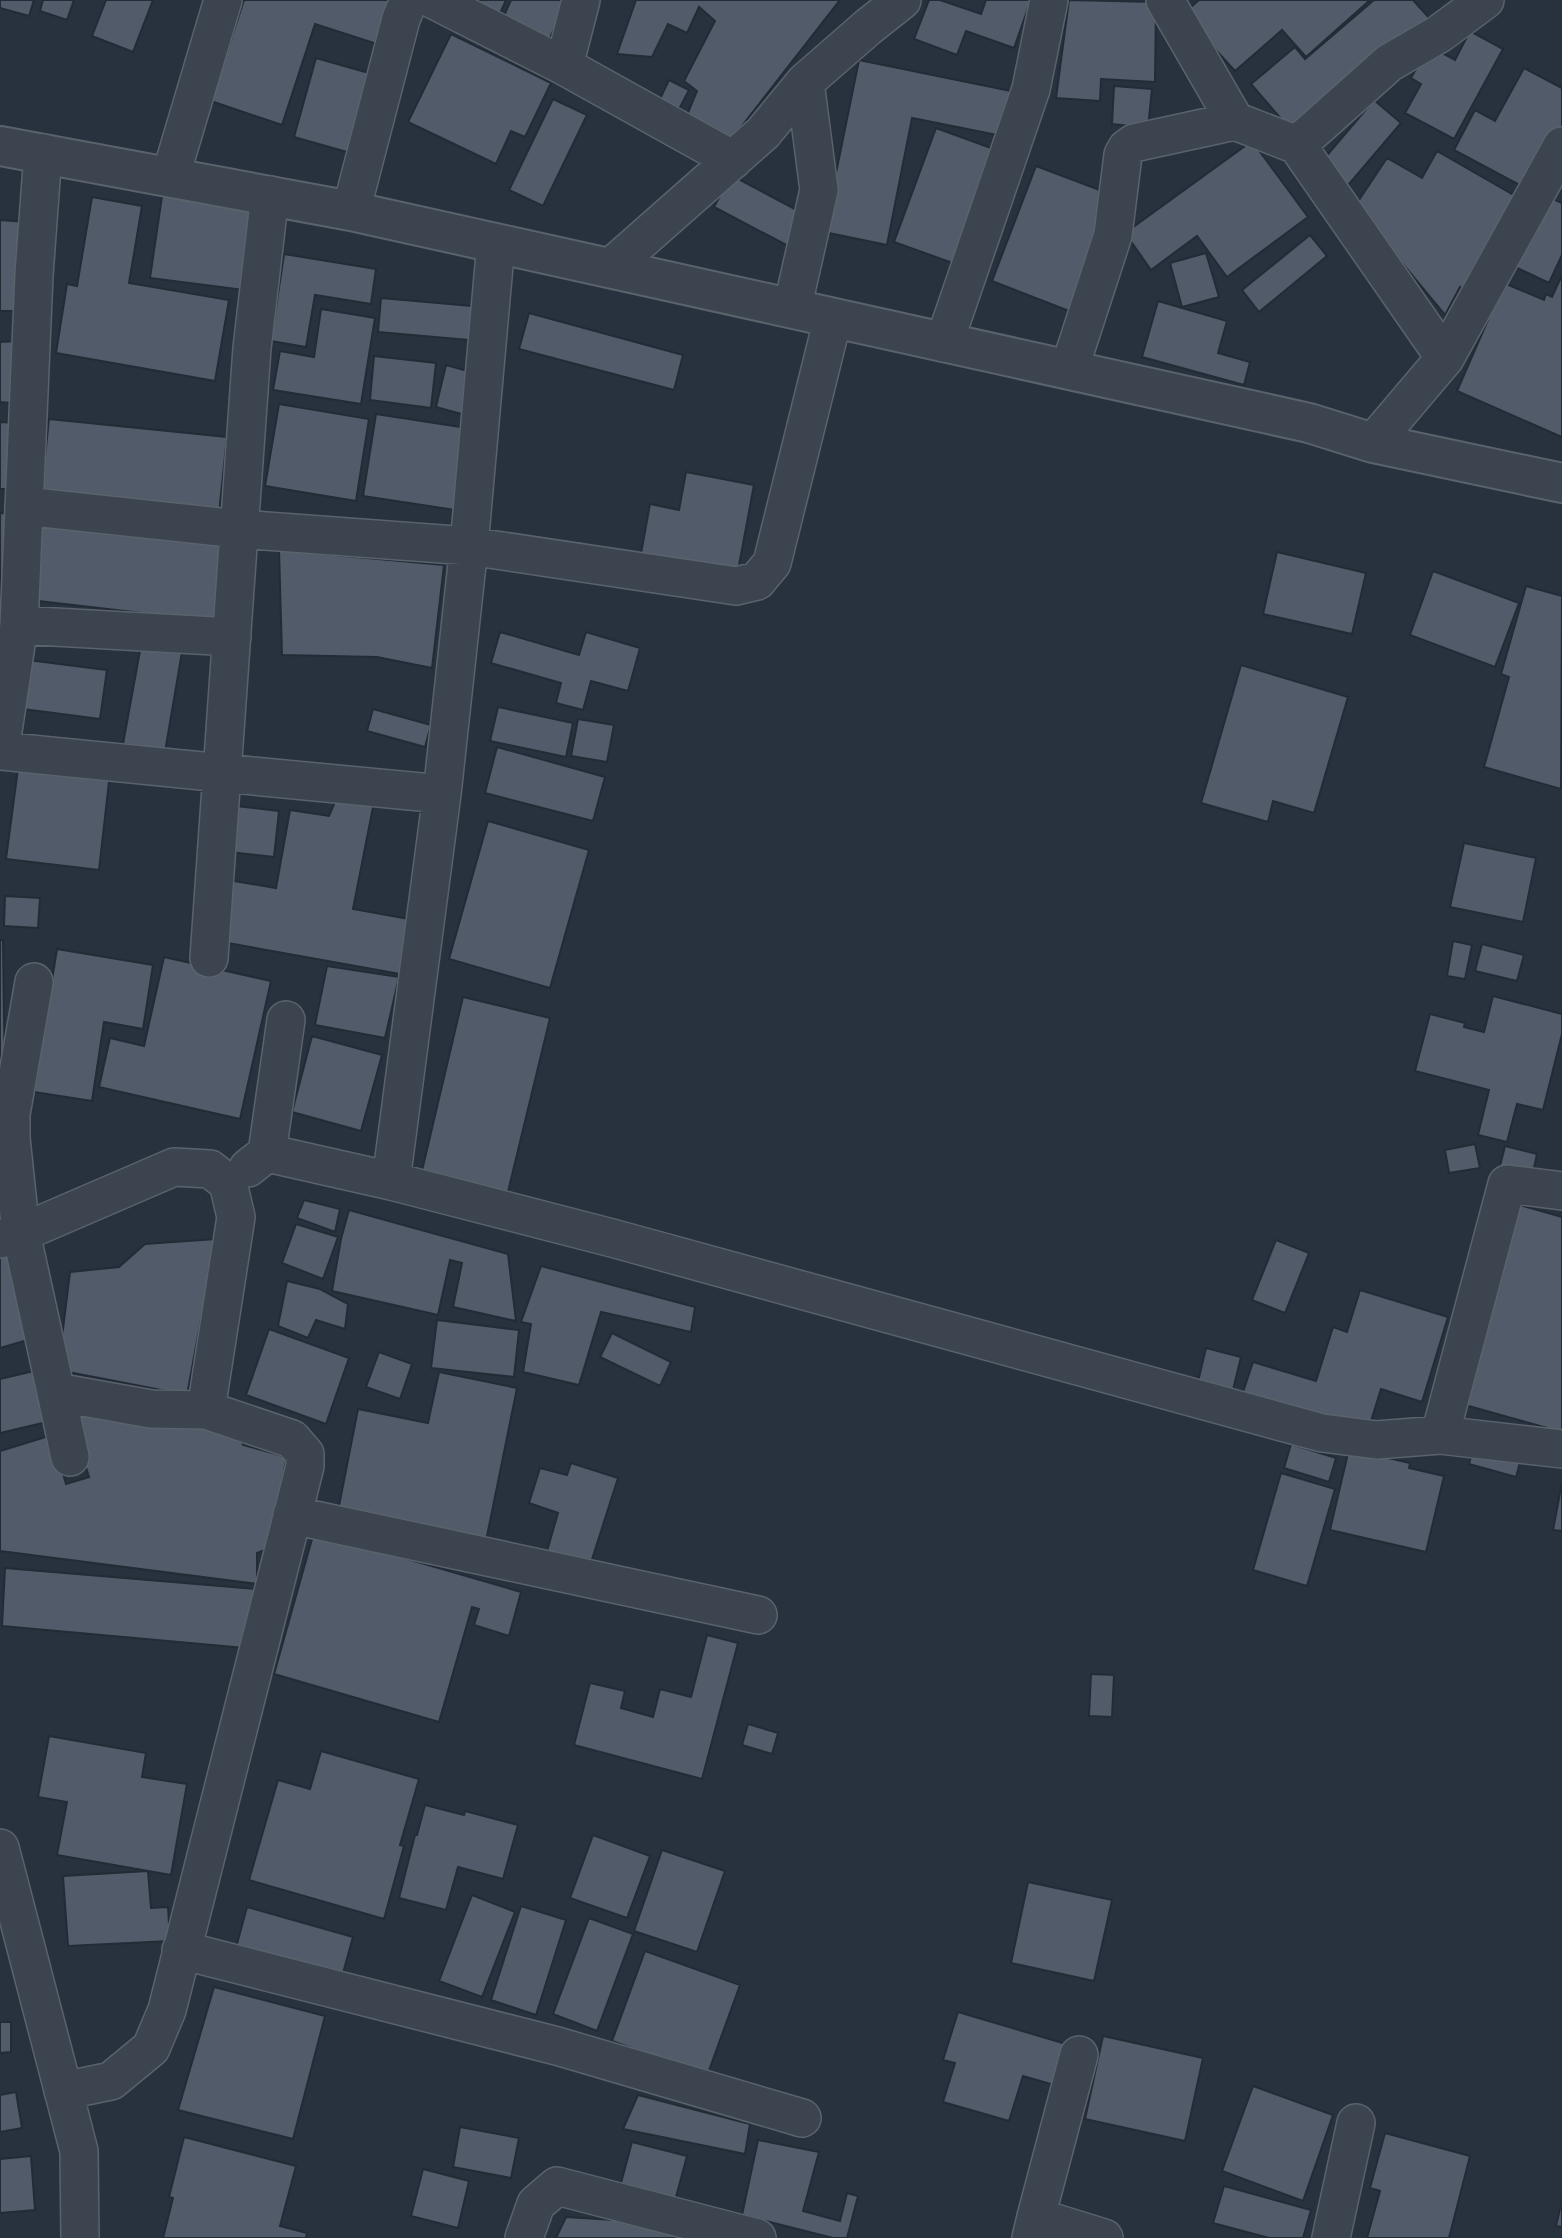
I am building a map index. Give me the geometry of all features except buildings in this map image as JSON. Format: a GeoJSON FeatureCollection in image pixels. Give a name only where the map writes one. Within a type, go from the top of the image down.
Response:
{"type":"FeatureCollection","features":[{"type":"Feature","properties":{"kind":"street"},"geometry":{"type":"LineString","coordinates":[[170,178],[223,0]]}},
{"type":"Feature","properties":{"kind":"street"},"geometry":{"type":"LineString","coordinates":[[351,211],[401,19],[409,0]]}},
{"type":"Feature","properties":{"kind":"street"},"geometry":{"type":"LineString","coordinates":[[434,0],[564,66],[733,160]]}},
{"type":"Feature","properties":{"kind":"street"},"geometry":{"type":"LineString","coordinates":[[564,66],[581,0]]}},
{"type":"Feature","properties":{"kind":"street"},"geometry":{"type":"LineString","coordinates":[[610,268],[763,133],[805,82],[902,0]]}},
{"type":"Feature","properties":{"kind":"street"},"geometry":{"type":"LineString","coordinates":[[944,343],[1031,89],[1049,0]]}},
{"type":"Feature","properties":{"kind":"street"},"geometry":{"type":"LineString","coordinates":[[1165,0],[1235,121]]}},
{"type":"Feature","properties":{"kind":"street"},"geometry":{"type":"LineString","coordinates":[[1297,145],[1389,63],[1439,34],[1485,0]]}},
{"type":"Feature","properties":{"kind":"street"},"geometry":{"type":"LineString","coordinates":[[792,309],[818,190],[805,82]]}},
{"type":"Feature","properties":{"kind":"street"},"geometry":{"type":"LineString","coordinates":[[1069,370],[1113,235],[1123,155],[1134,144],[1235,121],[1297,145],[1445,358]]}},
{"type":"Feature","properties":{"kind":"street"},"geometry":{"type":"LineString","coordinates":[[0,146],[351,211],[1309,424],[1373,443],[1562,483]]}},
{"type":"Feature","properties":{"kind":"street"},"geometry":{"type":"LineString","coordinates":[[1373,443],[1445,358],[1562,146]]}},
{"type":"Feature","properties":{"kind":"street"},"geometry":{"type":"LineString","coordinates":[[43,153],[34,275],[19,625],[0,751],[442,794]]}},
{"type":"Feature","properties":{"kind":"street"},"geometry":{"type":"LineString","coordinates":[[209,958],[252,348],[270,195]]}},
{"type":"Feature","properties":{"kind":"street"},"geometry":{"type":"LineString","coordinates":[[391,1181],[442,794],[496,243]]}},
{"type":"Feature","properties":{"kind":"street"},"geometry":{"type":"LineString","coordinates":[[24,506],[239,529],[468,546],[736,586],[757,581],[772,563],[833,318]]}},
{"type":"Feature","properties":{"kind":"street"},"geometry":{"type":"LineString","coordinates":[[19,625],[232,637]]}},
{"type":"Feature","properties":{"kind":"street"},"geometry":{"type":"LineString","coordinates":[[34,982],[11,1114],[10,1236],[56,1392],[70,1457]]}},
{"type":"Feature","properties":{"kind":"street"},"geometry":{"type":"LineString","coordinates":[[228,1183],[267,1153],[286,1020]]}},
{"type":"Feature","properties":{"kind":"street"},"geometry":{"type":"LineString","coordinates":[[267,1153],[391,1181],[639,1245],[1322,1433],[1377,1440],[1440,1435],[1562,1449]]}},
{"type":"Feature","properties":{"kind":"street"},"geometry":{"type":"LineString","coordinates":[[10,1236],[174,1167],[210,1169],[228,1183],[236,1217],[206,1410]]}},
{"type":"Feature","properties":{"kind":"street"},"geometry":{"type":"LineString","coordinates":[[1440,1435],[1507,1184],[1562,1191]]}},
{"type":"Feature","properties":{"kind":"street"},"geometry":{"type":"LineString","coordinates":[[56,1392],[151,1409],[206,1410],[292,1439],[305,1454],[305,1466],[167,2010],[151,2048],[111,2081],[63,2091]]}},
{"type":"Feature","properties":{"kind":"street"},"geometry":{"type":"LineString","coordinates":[[292,1515],[758,1615]]}},
{"type":"Feature","properties":{"kind":"street"},"geometry":{"type":"LineString","coordinates":[[0,1848],[79,2151],[80,2238]]}},
{"type":"Feature","properties":{"kind":"street"},"geometry":{"type":"LineString","coordinates":[[181,1950],[557,2046],[802,2118]]}},
{"type":"Feature","properties":{"kind":"street"},"geometry":{"type":"LineString","coordinates":[[1079,2055],[1033,2227],[1104,2238]]}},
{"type":"Feature","properties":{"kind":"street"},"geometry":{"type":"LineString","coordinates":[[1331,2238],[1356,2123]]}},
{"type":"Feature","properties":{"kind":"street"},"geometry":{"type":"LineString","coordinates":[[524,2238],[537,2204],[557,2186],[757,2238]]}}]}
